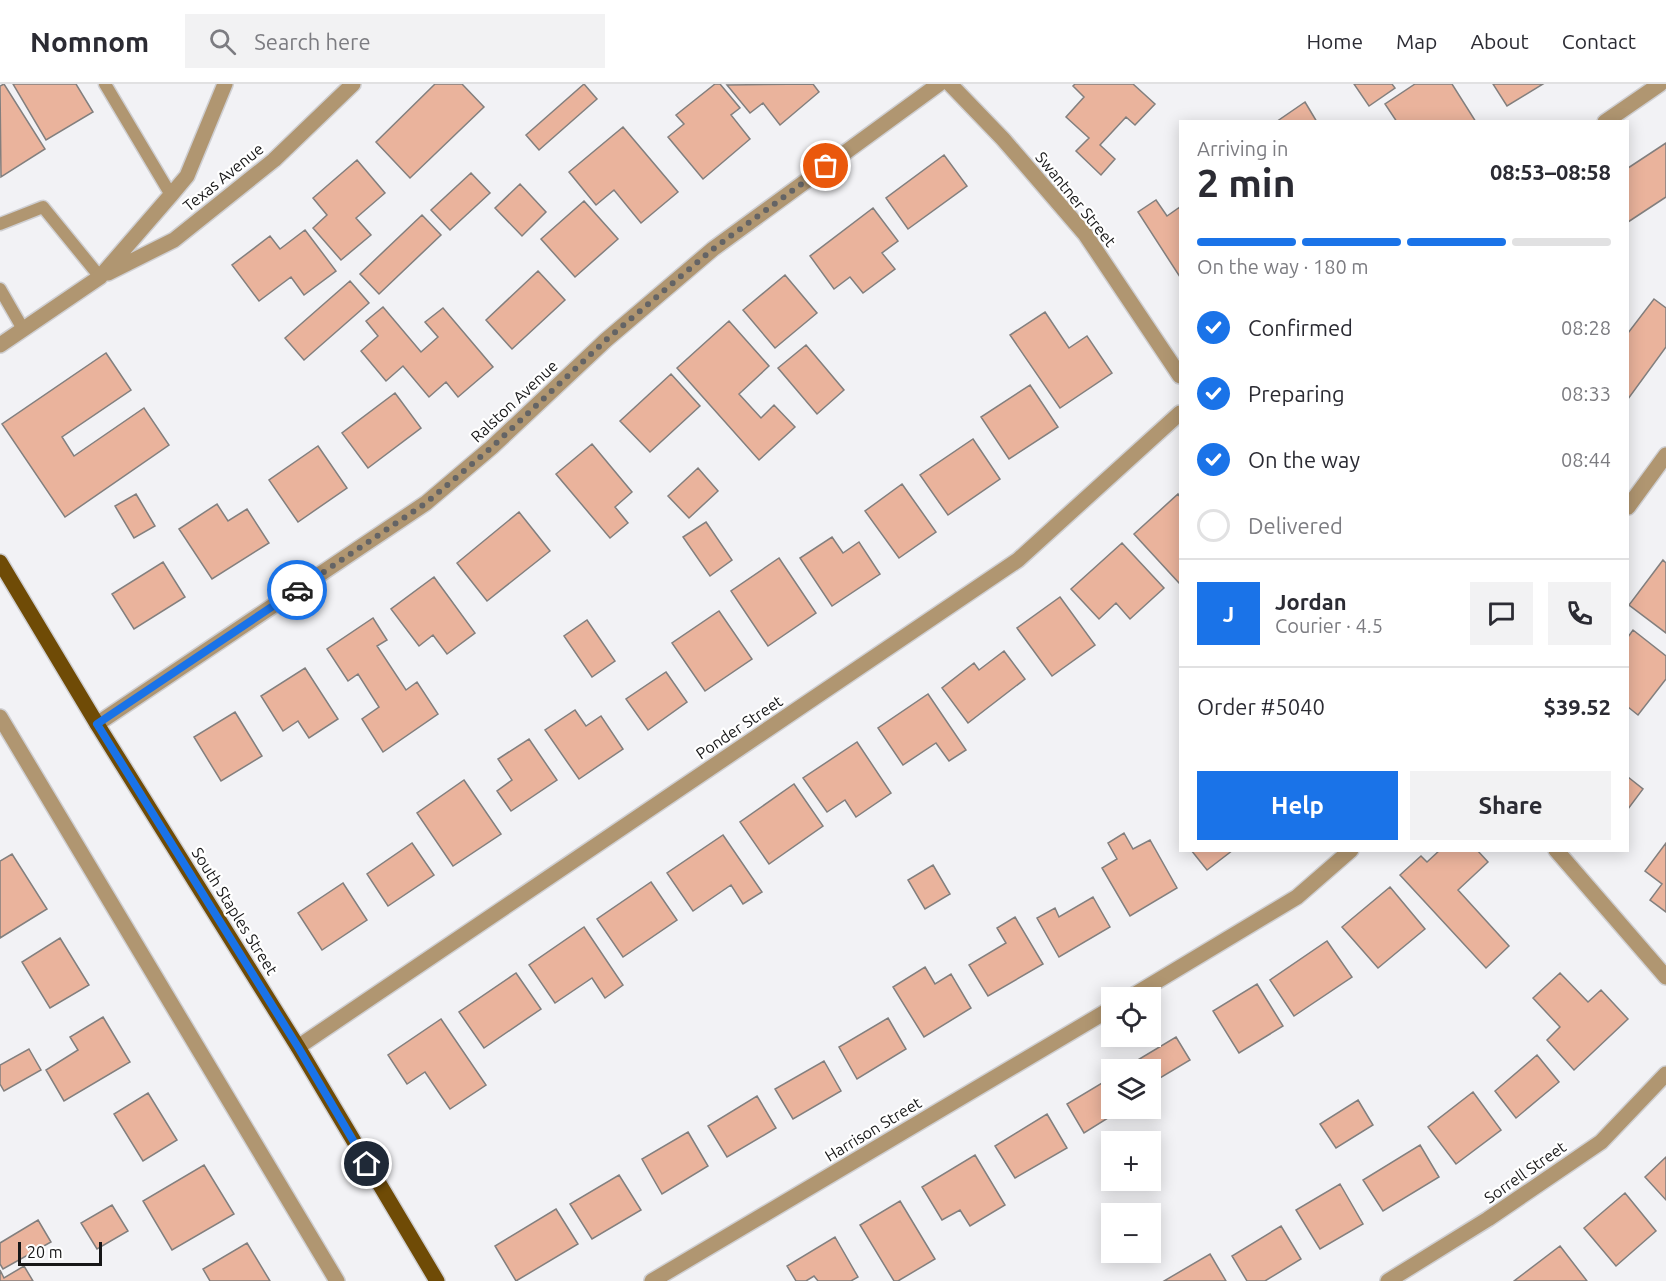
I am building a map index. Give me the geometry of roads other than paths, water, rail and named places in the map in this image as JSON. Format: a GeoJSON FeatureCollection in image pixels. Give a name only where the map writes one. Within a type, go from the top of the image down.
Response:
{"type":"FeatureCollection","features":[{"type":"Feature","properties":{"kind":"main road","name":"South Staples Street"},"geometry":{"type":"LineString","coordinates":[[0,562],[97,724],[298,1047],[437,1281]]}},
{"type":"Feature","properties":{"kind":"street","name":"Texas Avenue"},"geometry":{"type":"LineString","coordinates":[[100,277],[187,176],[225,84]]}},
{"type":"Feature","properties":{"kind":"street","name":"Texas Avenue"},"geometry":{"type":"LineString","coordinates":[[0,345],[100,277],[174,240],[274,160],[353,84]]}},
{"type":"Feature","properties":{"kind":"street","name":"Ralston Avenue"},"geometry":{"type":"LineString","coordinates":[[97,724],[426,503],[492,447],[606,340],[713,249],[939,84]]}},
{"type":"Feature","properties":{"kind":"street","name":"Swantner Street"},"geometry":{"type":"LineString","coordinates":[[950,84],[1003,139],[1085,234],[1179,375]]}},
{"type":"Feature","properties":{"kind":"street"},"geometry":{"type":"LineString","coordinates":[[1608,120],[1660,84]]}},
{"type":"Feature","properties":{"kind":"street","name":"Ponder Street"},"geometry":{"type":"LineString","coordinates":[[298,1047],[1018,560],[1179,414]]}},
{"type":"Feature","properties":{"kind":"street"},"geometry":{"type":"LineString","coordinates":[[1629,506],[1666,455]]}},
{"type":"Feature","properties":{"kind":"street"},"geometry":{"type":"LineString","coordinates":[[0,717],[337,1281]]}},
{"type":"Feature","properties":{"kind":"street"},"geometry":{"type":"LineString","coordinates":[[1147,987],[1298,897],[1349,852]]}},
{"type":"Feature","properties":{"kind":"street"},"geometry":{"type":"LineString","coordinates":[[1558,852],[1666,977]]}},
{"type":"Feature","properties":{"kind":"street","name":"Harrison Street"},"geometry":{"type":"LineString","coordinates":[[652,1281],[1101,1015]]}},
{"type":"Feature","properties":{"kind":"street","name":"Sorrell Street"},"geometry":{"type":"LineString","coordinates":[[1388,1281],[1488,1219],[1601,1142],[1666,1074]]}},
{"type":"Feature","properties":{"kind":"lane"},"geometry":{"type":"LineString","coordinates":[[105,84],[171,195]]}},
{"type":"Feature","properties":{"kind":"lane"},"geometry":{"type":"LineString","coordinates":[[0,224],[44,207],[100,277]]}},
{"type":"Feature","properties":{"kind":"lane"},"geometry":{"type":"LineString","coordinates":[[0,289],[23,329]]}}]}
